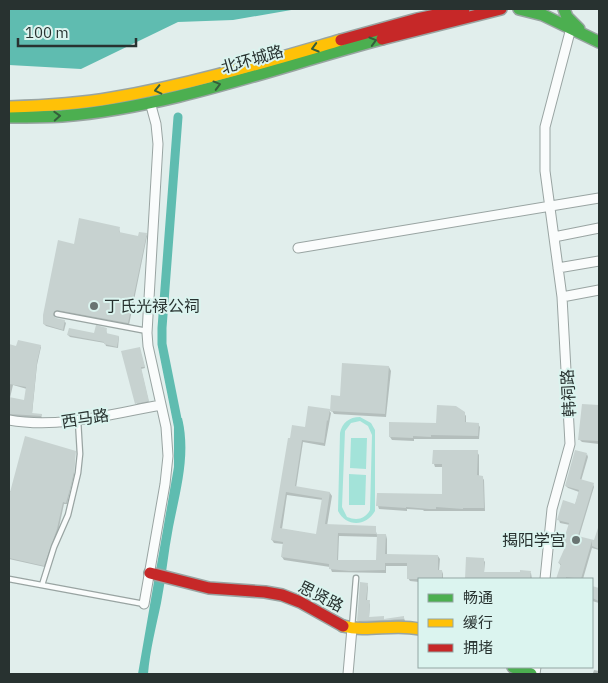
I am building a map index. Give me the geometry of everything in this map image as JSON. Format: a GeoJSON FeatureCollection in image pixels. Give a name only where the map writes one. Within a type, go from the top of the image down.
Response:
{"type":"FeatureCollection","features":[{"type":"Feature","properties":{"kind":"main road","name":"北环城路"},"geometry":{"type":"LineString","coordinates":[[9,107],[68,105],[156,91],[402,23],[464,9]]}},
{"type":"Feature","properties":{"kind":"main road","name":"北环城路"},"geometry":{"type":"LineString","coordinates":[[9,116],[60,116],[150,102],[266,72],[404,32],[501,9]]}},
{"type":"Feature","properties":{"kind":"main road"},"geometry":{"type":"LineString","coordinates":[[519,9],[543,15],[599,42]]}},
{"type":"Feature","properties":{"kind":"main road"},"geometry":{"type":"LineString","coordinates":[[564,9],[568,20],[588,37]]}},
{"type":"Feature","properties":{"kind":"main road","name":"思贤路"},"geometry":{"type":"LineString","coordinates":[[152,574],[206,587],[282,595],[332,622],[360,630],[397,626],[418,629]]}},
{"type":"Feature","properties":{"kind":"main road"},"geometry":{"type":"LineString","coordinates":[[516,668],[531,674]]}},
{"type":"Feature","properties":{"kind":"street","name":"韩祠路"},"geometry":{"type":"LineString","coordinates":[[544,578],[552,509],[570,444],[562,297],[545,171],[545,127],[571,28]]}},
{"type":"Feature","properties":{"kind":"street"},"geometry":{"type":"LineString","coordinates":[[144,604],[152,574],[168,456],[166,427],[148,346],[147,332],[158,144],[156,124],[150,102]]}},
{"type":"Feature","properties":{"kind":"street"},"geometry":{"type":"LineString","coordinates":[[298,248],[599,198]]}},
{"type":"Feature","properties":{"kind":"street"},"geometry":{"type":"LineString","coordinates":[[554,237],[599,228]]}},
{"type":"Feature","properties":{"kind":"street"},"geometry":{"type":"LineString","coordinates":[[558,268],[599,261]]}},
{"type":"Feature","properties":{"kind":"street"},"geometry":{"type":"LineString","coordinates":[[562,297],[599,290]]}},
{"type":"Feature","properties":{"kind":"street","name":"西马路"},"geometry":{"type":"LineString","coordinates":[[9,420],[43,424],[78,420],[161,405]]}},
{"type":"Feature","properties":{"kind":"street"},"geometry":{"type":"LineString","coordinates":[[348,674],[352,628]]}},
{"type":"Feature","properties":{"kind":"lane"},"geometry":{"type":"LineString","coordinates":[[57,314],[147,332]]}},
{"type":"Feature","properties":{"kind":"lane"},"geometry":{"type":"LineString","coordinates":[[42,585],[54,546],[68,515],[78,473],[80,454],[78,420]]}},
{"type":"Feature","properties":{"kind":"lane"},"geometry":{"type":"LineString","coordinates":[[352,628],[356,578]]}},
{"type":"Feature","properties":{"kind":"lane"},"geometry":{"type":"LineString","coordinates":[[9,579],[144,604]]}},
{"type":"Feature","properties":{"kind":"shaded area"},"geometry":{"type":"Polygon","coordinates":[[[9,9],[297,9],[233,20],[178,22],[81,69],[9,65],[9,9]]]}},
{"type":"Feature","properties":{"kind":"shaded area"},"geometry":{"type":"Polygon","coordinates":[[[360,417],[371,423],[375,430],[375,511],[367,520],[356,523],[346,520],[338,511],[340,433],[342,426],[347,421],[360,417]],[[360,421],[351,423],[345,431],[342,507],[347,517],[354,519],[363,517],[370,510],[372,435],[368,426],[360,421]]]}},
{"type":"Feature","properties":{"kind":"shaded area"},"geometry":{"type":"Polygon","coordinates":[[[182,418],[185,459],[163,594],[148,674],[138,674],[174,467],[174,419],[182,418]]]}},
{"type":"Feature","properties":{"kind":"shaded area"},"geometry":{"type":"Polygon","coordinates":[[[351,438],[367,438],[366,469],[350,468],[351,438]]]}},
{"type":"Feature","properties":{"kind":"shaded area"},"geometry":{"type":"Polygon","coordinates":[[[349,474],[366,475],[365,505],[349,505],[349,474]]]}},
{"type":"Feature","properties":{"kind":"building"},"geometry":{"type":"Polygon","coordinates":[[[79,218],[120,227],[119,232],[138,236],[139,232],[147,233],[128,323],[57,310],[53,315],[56,318],[65,320],[63,330],[43,324],[43,315],[58,240],[74,244],[79,218]]]}},
{"type":"Feature","properties":{"kind":"building"},"geometry":{"type":"Polygon","coordinates":[[[96,325],[107,328],[106,333],[119,336],[117,347],[104,344],[104,342],[67,335],[69,328],[94,333],[96,325]]]}},
{"type":"Feature","properties":{"kind":"building"},"geometry":{"type":"Polygon","coordinates":[[[18,340],[41,345],[37,362],[32,413],[42,414],[42,416],[9,414],[9,397],[24,400],[26,387],[9,384],[9,344],[16,346],[18,340]]]}},
{"type":"Feature","properties":{"kind":"building"},"geometry":{"type":"Polygon","coordinates":[[[140,347],[145,367],[141,367],[149,401],[135,404],[121,351],[140,347]]]}},
{"type":"Feature","properties":{"kind":"building"},"geometry":{"type":"Polygon","coordinates":[[[342,363],[389,366],[385,414],[330,411],[331,395],[340,396],[342,363]]]}},
{"type":"Feature","properties":{"kind":"building"},"geometry":{"type":"Polygon","coordinates":[[[582,404],[599,405],[599,441],[578,440],[582,404]]]}},
{"type":"Feature","properties":{"kind":"building"},"geometry":{"type":"Polygon","coordinates":[[[437,405],[456,406],[465,412],[465,422],[479,423],[478,436],[431,435],[431,437],[413,436],[413,438],[389,437],[389,422],[436,423],[437,405]]]}},
{"type":"Feature","properties":{"kind":"building"},"geometry":{"type":"Polygon","coordinates":[[[308,406],[330,409],[324,443],[302,440],[295,486],[330,492],[325,524],[376,526],[376,534],[338,533],[337,560],[376,560],[377,534],[386,534],[385,554],[438,555],[438,570],[442,570],[442,578],[407,579],[407,563],[385,563],[385,570],[349,571],[329,569],[329,564],[281,557],[283,542],[271,540],[288,438],[290,438],[292,425],[305,427],[308,406]],[[286,492],[280,528],[316,534],[322,498],[286,492]]]}},
{"type":"Feature","properties":{"kind":"building"},"geometry":{"type":"Polygon","coordinates":[[[25,436],[76,451],[70,489],[66,503],[63,502],[57,529],[44,566],[9,558],[9,496],[25,436]]]}},
{"type":"Feature","properties":{"kind":"building"},"geometry":{"type":"Polygon","coordinates":[[[433,450],[478,450],[477,475],[483,476],[484,508],[436,507],[436,509],[429,509],[376,506],[377,493],[442,494],[442,464],[432,464],[433,450]]]}},
{"type":"Feature","properties":{"kind":"building"},"geometry":{"type":"Polygon","coordinates":[[[575,450],[587,453],[580,479],[594,483],[578,536],[594,540],[599,528],[599,549],[592,546],[592,541],[581,578],[556,578],[561,564],[558,563],[567,543],[563,542],[569,523],[557,520],[563,500],[575,504],[579,490],[565,486],[575,450]]]}},
{"type":"Feature","properties":{"kind":"building"},"geometry":{"type":"Polygon","coordinates":[[[466,557],[484,558],[484,572],[531,571],[530,578],[465,578],[466,557]]]}},
{"type":"Feature","properties":{"kind":"building"},"geometry":{"type":"Polygon","coordinates":[[[360,582],[368,583],[366,600],[370,600],[369,617],[384,616],[384,619],[404,616],[404,619],[357,621],[360,582]]]}},
{"type":"Feature","properties":{"kind":"building"},"geometry":{"type":"Polygon","coordinates":[[[593,586],[599,588],[599,601],[593,598],[593,586]]]}},
{"type":"Feature","properties":{"kind":"waterway"},"geometry":{"type":"LineString","coordinates":[[178,117],[162,344],[179,429]]}},
{"type":"Feature","properties":{"kind":"traffic: fast"},"geometry":{"type":"LineString","coordinates":[[519,9],[543,15],[599,42]]}},
{"type":"Feature","properties":{"kind":"traffic: fast"},"geometry":{"type":"LineString","coordinates":[[564,9],[567,17],[579,29]]}},
{"type":"Feature","properties":{"kind":"traffic: fast"},"geometry":{"type":"LineString","coordinates":[[9,117],[62,116],[144,104],[224,85],[382,39]]}},
{"type":"Feature","properties":{"kind":"traffic: fast"},"geometry":{"type":"LineString","coordinates":[[516,668],[531,674]]}},
{"type":"Feature","properties":{"kind":"traffic: slow"},"geometry":{"type":"LineString","coordinates":[[9,107],[73,103],[141,93],[227,72],[341,40]]}},
{"type":"Feature","properties":{"kind":"traffic: slow"},"geometry":{"type":"LineString","coordinates":[[343,626],[362,629],[400,627],[418,629]]}},
{"type":"Feature","properties":{"kind":"traffic: jam"},"geometry":{"type":"LineString","coordinates":[[341,40],[417,19],[464,9]]}},
{"type":"Feature","properties":{"kind":"traffic: jam"},"geometry":{"type":"LineString","coordinates":[[382,39],[501,9]]}},
{"type":"Feature","properties":{"kind":"traffic: jam"},"geometry":{"type":"LineString","coordinates":[[150,573],[209,588],[282,595],[300,602],[343,626]]}},
{"type":"Feature","properties":{"kind":"place","name":"丁氏光禄公祠"},"geometry":{"type":"Point","coordinates":[94,306]}},
{"type":"Feature","properties":{"kind":"place","name":"揭阳学宫"},"geometry":{"type":"Point","coordinates":[576,540]}}]}
